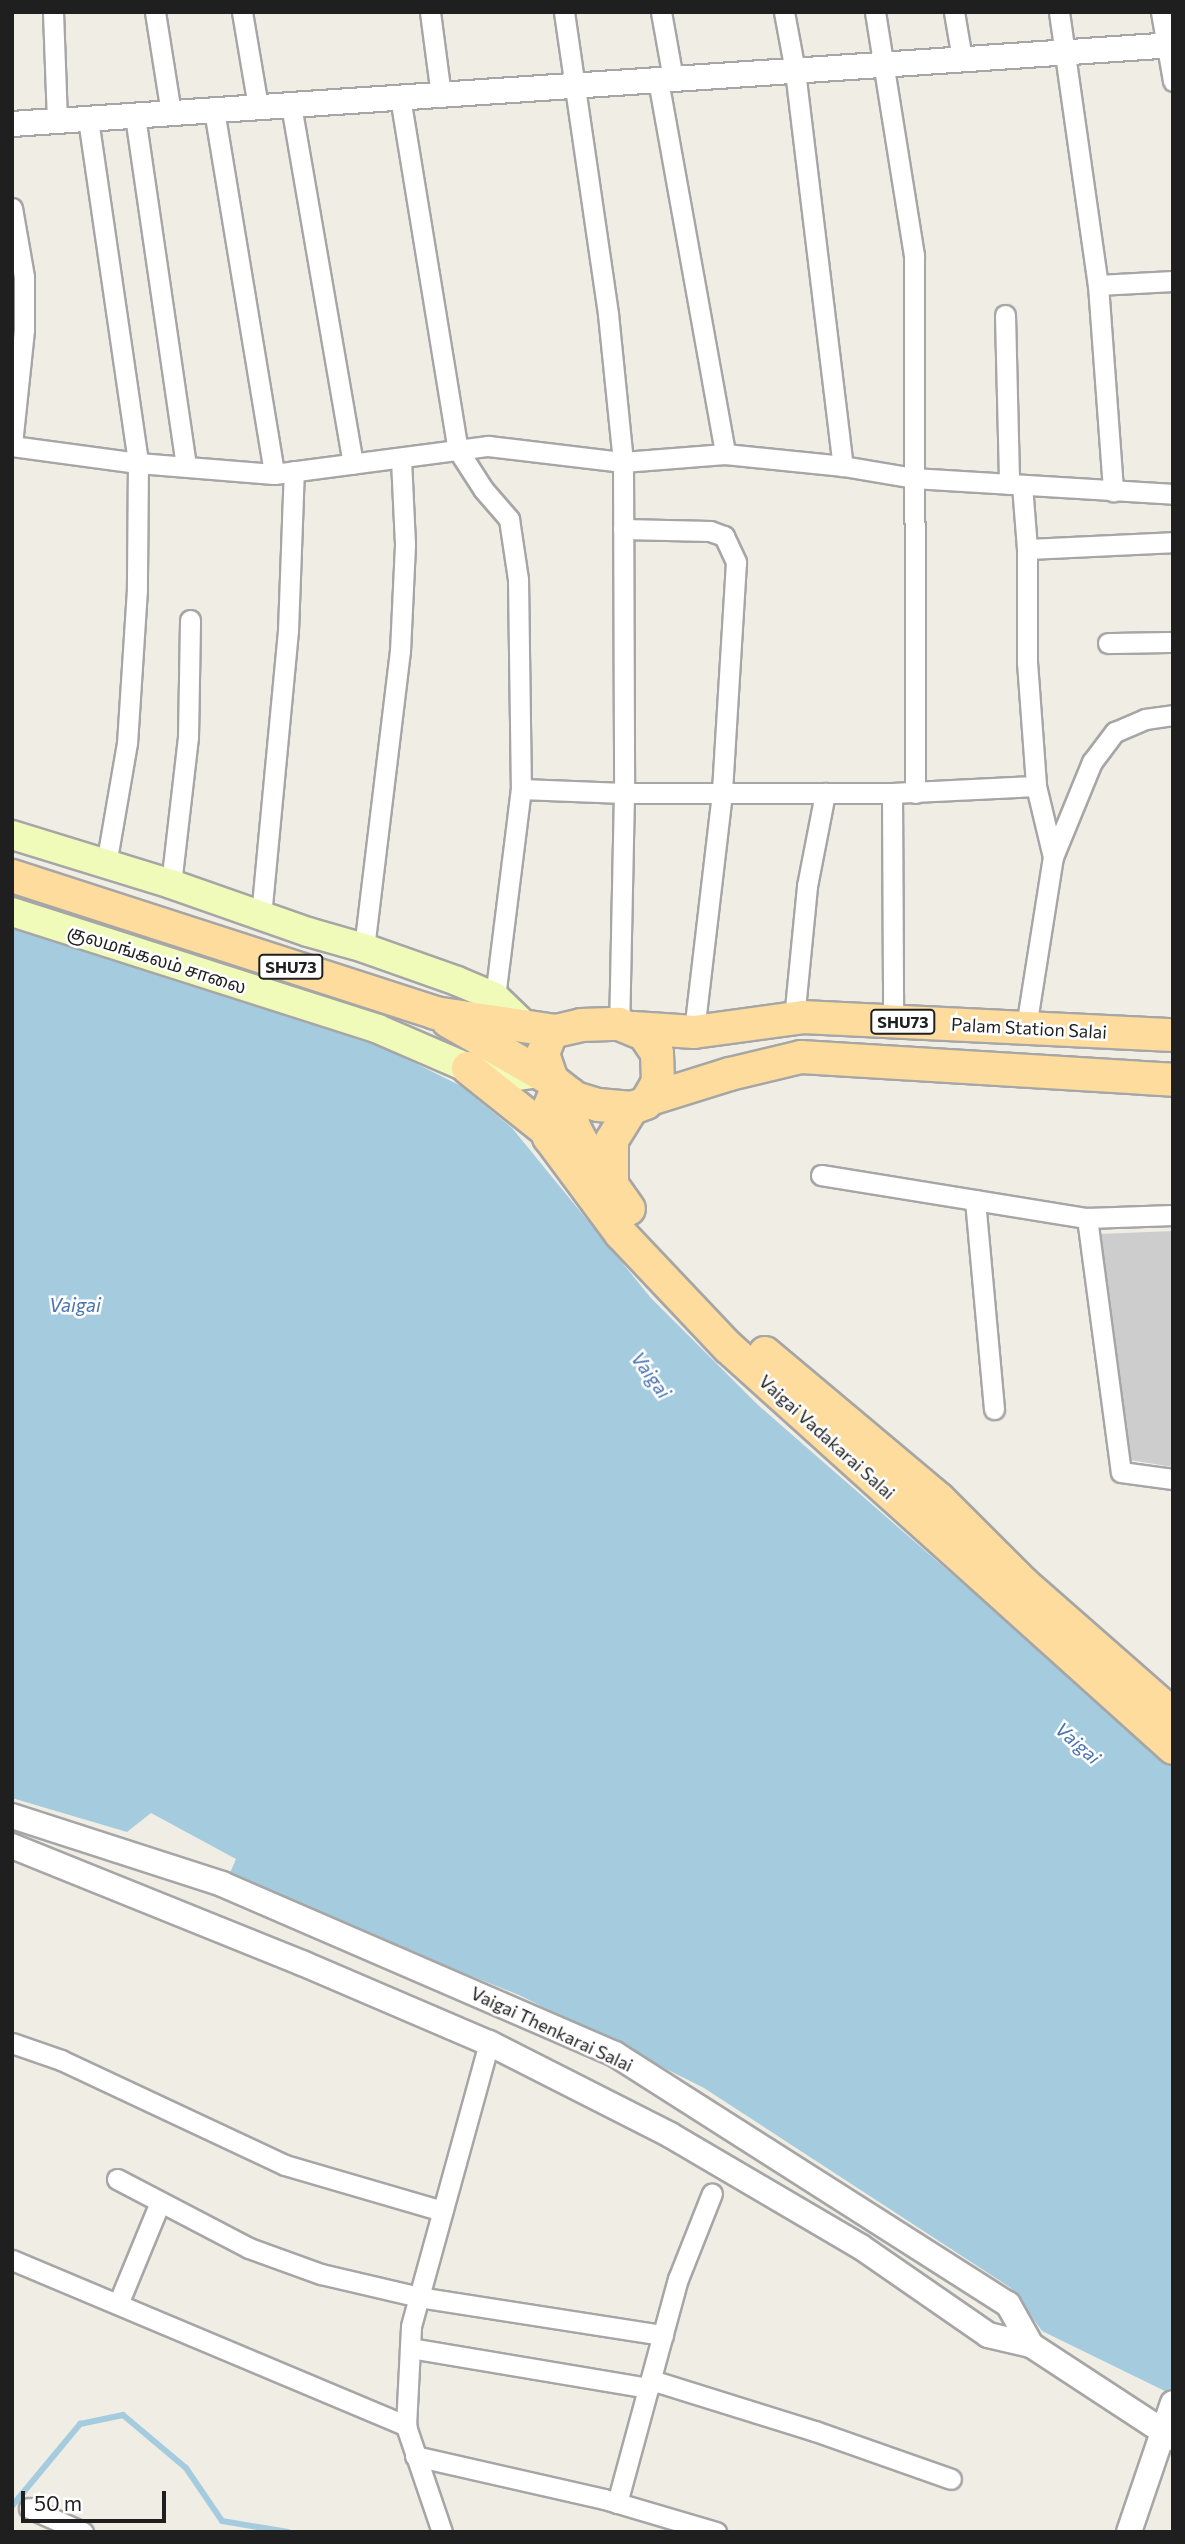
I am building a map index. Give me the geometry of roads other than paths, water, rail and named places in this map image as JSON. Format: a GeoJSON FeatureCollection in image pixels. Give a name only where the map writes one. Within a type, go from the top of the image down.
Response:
{"type":"FeatureCollection","features":[{"type":"Feature","properties":{"kind":"main road"},"geometry":{"type":"LineString","coordinates":[[12,835],[364,947],[495,998],[524,1025]]}},
{"type":"Feature","properties":{"kind":"main road","name":"SHU73"},"geometry":{"type":"LineString","coordinates":[[12,876],[435,1013],[556,1031],[581,1025],[627,1026]]}},
{"type":"Feature","properties":{"kind":"main road","name":"குலமங்கலம் சாலை"},"geometry":{"type":"LineString","coordinates":[[12,912],[378,1029],[468,1068],[555,1083]]}},
{"type":"Feature","properties":{"kind":"main road","name":"SHU73"},"geometry":{"type":"LineString","coordinates":[[435,1013],[598,1105],[641,1104],[730,1074],[802,1057],[1173,1080]]}},
{"type":"Feature","properties":{"kind":"main road","name":"Palam Station Salai"},"geometry":{"type":"LineString","coordinates":[[627,1026],[694,1032],[794,1019],[893,1021],[1173,1035]]}},
{"type":"Feature","properties":{"kind":"main road"},"geometry":{"type":"LineString","coordinates":[[612,1186],[612,1140],[658,1082],[659,1062],[652,1042],[627,1026]]}},
{"type":"Feature","properties":{"kind":"main road"},"geometry":{"type":"LineString","coordinates":[[547,1131],[544,1120],[555,1083],[543,1054],[546,1041],[556,1031]]}},
{"type":"Feature","properties":{"kind":"main road","name":"Vaigai Vadakarai Salai"},"geometry":{"type":"LineString","coordinates":[[468,1068],[547,1131],[621,1234],[728,1347],[1173,1748]]}},
{"type":"Feature","properties":{"kind":"main road","name":"Vaigai Vadakarai Salai"},"geometry":{"type":"LineString","coordinates":[[555,1083],[581,1142],[638,1222],[746,1337],[939,1499],[1023,1583],[1173,1715]]}},
{"type":"Feature","properties":{"kind":"street"},"geometry":{"type":"LineString","coordinates":[[54,12],[57,121]]}},
{"type":"Feature","properties":{"kind":"street"},"geometry":{"type":"LineString","coordinates":[[155,12],[171,113]]}},
{"type":"Feature","properties":{"kind":"street"},"geometry":{"type":"LineString","coordinates":[[242,12],[258,107]]}},
{"type":"Feature","properties":{"kind":"street"},"geometry":{"type":"LineString","coordinates":[[430,12],[441,95]]}},
{"type":"Feature","properties":{"kind":"street"},"geometry":{"type":"LineString","coordinates":[[564,12],[608,314],[623,462],[627,1026]]}},
{"type":"Feature","properties":{"kind":"street"},"geometry":{"type":"LineString","coordinates":[[661,12],[665,79],[726,454]]}},
{"type":"Feature","properties":{"kind":"street"},"geometry":{"type":"LineString","coordinates":[[784,12],[795,71],[843,466]]}},
{"type":"Feature","properties":{"kind":"street"},"geometry":{"type":"LineString","coordinates":[[875,12],[914,255],[915,793]]}},
{"type":"Feature","properties":{"kind":"street"},"geometry":{"type":"LineString","coordinates":[[954,12],[962,59]]}},
{"type":"Feature","properties":{"kind":"street"},"geometry":{"type":"LineString","coordinates":[[1059,12],[1098,285],[1113,491]]}},
{"type":"Feature","properties":{"kind":"street"},"geometry":{"type":"LineString","coordinates":[[1161,12],[1170,45],[1173,81]]}},
{"type":"Feature","properties":{"kind":"street"},"geometry":{"type":"LineString","coordinates":[[12,124],[1170,45]]}},
{"type":"Feature","properties":{"kind":"street"},"geometry":{"type":"LineString","coordinates":[[400,97],[458,450],[483,489],[509,519],[518,579],[521,789],[495,998]]}},
{"type":"Feature","properties":{"kind":"street"},"geometry":{"type":"LineString","coordinates":[[292,105],[353,464]]}},
{"type":"Feature","properties":{"kind":"street"},"geometry":{"type":"LineString","coordinates":[[214,110],[284,472],[288,631],[261,916]]}},
{"type":"Feature","properties":{"kind":"street"},"geometry":{"type":"LineString","coordinates":[[135,116],[186,466]]}},
{"type":"Feature","properties":{"kind":"street"},"geometry":{"type":"LineString","coordinates":[[88,119],[138,463],[137,589],[127,743],[106,865]]}},
{"type":"Feature","properties":{"kind":"street"},"geometry":{"type":"LineString","coordinates":[[12,208],[24,277],[23,330],[12,445],[138,463],[284,472],[488,446],[623,462],[726,454],[843,466],[914,478],[1173,494]]}},
{"type":"Feature","properties":{"kind":"street"},"geometry":{"type":"LineString","coordinates":[[1098,285],[1173,281]]}},
{"type":"Feature","properties":{"kind":"street"},"geometry":{"type":"LineString","coordinates":[[1005,315],[1015,484],[1027,549],[1027,662],[1036,786],[1052,856]]}},
{"type":"Feature","properties":{"kind":"street"},"geometry":{"type":"LineString","coordinates":[[364,947],[400,651],[405,544],[401,458]]}},
{"type":"Feature","properties":{"kind":"street"},"geometry":{"type":"LineString","coordinates":[[623,529],[710,531],[724,536],[732,547],[736,562],[722,793],[694,1032]]}},
{"type":"Feature","properties":{"kind":"street"},"geometry":{"type":"LineString","coordinates":[[1027,549],[1173,542]]}},
{"type":"Feature","properties":{"kind":"street"},"geometry":{"type":"LineString","coordinates":[[171,884],[188,737],[190,620]]}},
{"type":"Feature","properties":{"kind":"street"},"geometry":{"type":"LineString","coordinates":[[1108,643],[1173,642]]}},
{"type":"Feature","properties":{"kind":"street"},"geometry":{"type":"LineString","coordinates":[[1026,1027],[1052,856],[1093,762],[1115,733],[1145,719],[1173,715]]}},
{"type":"Feature","properties":{"kind":"street"},"geometry":{"type":"LineString","coordinates":[[521,789],[624,793],[915,793],[1036,786]]}},
{"type":"Feature","properties":{"kind":"street"},"geometry":{"type":"LineString","coordinates":[[794,1019],[807,886],[825,793]]}},
{"type":"Feature","properties":{"kind":"street"},"geometry":{"type":"LineString","coordinates":[[892,793],[893,1021]]}},
{"type":"Feature","properties":{"kind":"street"},"geometry":{"type":"LineString","coordinates":[[821,1175],[1087,1218],[1173,1214]]}},
{"type":"Feature","properties":{"kind":"street"},"geometry":{"type":"LineString","coordinates":[[975,1200],[994,1409]]}},
{"type":"Feature","properties":{"kind":"street"},"geometry":{"type":"LineString","coordinates":[[1087,1218],[1121,1472],[1173,1479]]}},
{"type":"Feature","properties":{"kind":"street","name":"Vaigai Thenkarai Salai"},"geometry":{"type":"LineString","coordinates":[[12,1815],[222,1884],[615,2054],[1008,2304],[1031,2345]]}},
{"type":"Feature","properties":{"kind":"street","name":"Vaigai Thenkarai Salai"},"geometry":{"type":"LineString","coordinates":[[12,1846],[302,1963],[489,2043],[670,2135],[861,2247],[988,2335],[1031,2345],[1168,2435]]}},
{"type":"Feature","properties":{"kind":"street"},"geometry":{"type":"LineString","coordinates":[[12,2043],[61,2060],[285,2165],[442,2211]]}},
{"type":"Feature","properties":{"kind":"street"},"geometry":{"type":"LineString","coordinates":[[442,2532],[406,2426],[411,2326],[489,2043]]}},
{"type":"Feature","properties":{"kind":"street"},"geometry":{"type":"LineString","coordinates":[[117,2179],[249,2248],[321,2274],[419,2297],[663,2335]]}},
{"type":"Feature","properties":{"kind":"street"},"geometry":{"type":"LineString","coordinates":[[617,2503],[678,2279],[712,2193]]}},
{"type":"Feature","properties":{"kind":"street"},"geometry":{"type":"LineString","coordinates":[[118,2304],[160,2202]]}},
{"type":"Feature","properties":{"kind":"street"},"geometry":{"type":"LineString","coordinates":[[12,2260],[406,2426]]}},
{"type":"Feature","properties":{"kind":"street"},"geometry":{"type":"LineString","coordinates":[[410,2348],[650,2384],[815,2431],[951,2479]]}},
{"type":"Feature","properties":{"kind":"street"},"geometry":{"type":"LineString","coordinates":[[1129,2532],[1168,2435],[1173,2403]]}},
{"type":"Feature","properties":{"kind":"street"},"geometry":{"type":"LineString","coordinates":[[415,2456],[617,2503],[716,2532]]}},
{"type":"Feature","properties":{"kind":"street"},"geometry":{"type":"LineString","coordinates":[[29,2508],[83,2532]]}},
{"type":"Feature","properties":{"kind":"water","name":"Vaigai"},"geometry":{"type":"Polygon","coordinates":[[[12,922],[387,1049],[461,1086],[512,1128],[651,1298],[758,1405],[1173,1767],[1173,2395],[1042,2331],[1011,2288],[704,2088],[519,1995],[401,1948],[230,1873],[236,1859],[151,1813],[127,1832],[12,1798],[12,922]]]}},
{"type":"Feature","properties":{"kind":"waterway"},"geometry":{"type":"LineString","coordinates":[[12,2506],[80,2424],[123,2415],[186,2468],[222,2521],[288,2532]]}}]}
